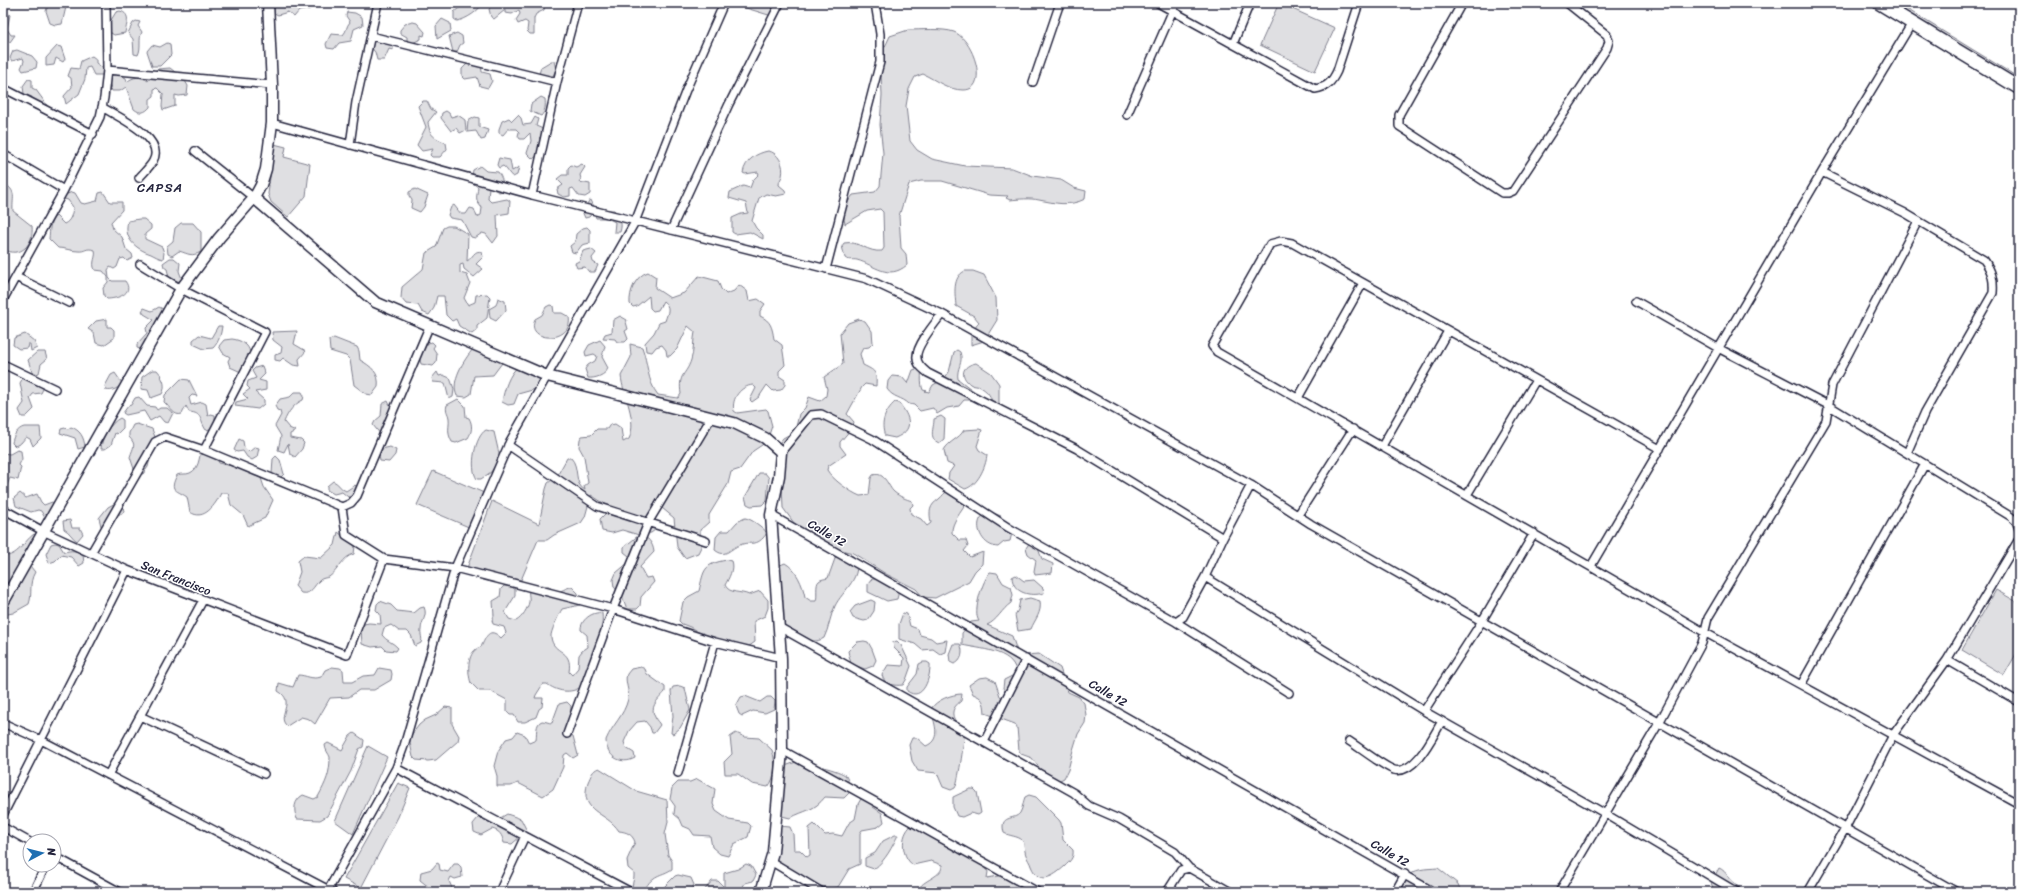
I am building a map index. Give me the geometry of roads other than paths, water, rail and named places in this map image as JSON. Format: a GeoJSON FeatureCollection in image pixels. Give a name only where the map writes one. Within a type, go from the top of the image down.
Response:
{"type":"FeatureCollection","features":[{"type":"Feature","properties":{"kind":"main road"},"geometry":{"type":"LineString","coordinates":[[1879,3],[2019,88]]}},
{"type":"Feature","properties":{"kind":"street"},"geometry":{"type":"LineString","coordinates":[[3,300],[93,134],[102,107],[107,70],[106,3]]}},
{"type":"Feature","properties":{"kind":"street"},"geometry":{"type":"LineString","coordinates":[[3,603],[181,288],[219,238],[254,198],[266,169],[272,124],[272,85],[268,3]]}},
{"type":"Feature","properties":{"kind":"street"},"geometry":{"type":"LineString","coordinates":[[350,145],[356,102],[378,3]]}},
{"type":"Feature","properties":{"kind":"street"},"geometry":{"type":"LineString","coordinates":[[532,195],[557,82],[578,3]]}},
{"type":"Feature","properties":{"kind":"street"},"geometry":{"type":"LineString","coordinates":[[3,723],[41,740],[330,891],[396,768],[455,568],[508,446],[546,376],[635,222],[686,90],[724,3]]}},
{"type":"Feature","properties":{"kind":"street"},"geometry":{"type":"LineString","coordinates":[[671,230],[729,104],[780,3]]}},
{"type":"Feature","properties":{"kind":"street"},"geometry":{"type":"LineString","coordinates":[[826,269],[880,62],[880,34],[875,3]]}},
{"type":"Feature","properties":{"kind":"street"},"geometry":{"type":"LineString","coordinates":[[1033,82],[1060,3]]}},
{"type":"Feature","properties":{"kind":"street"},"geometry":{"type":"LineString","coordinates":[[1158,3],[1315,89],[1324,88],[1332,82],[1359,3]]}},
{"type":"Feature","properties":{"kind":"street"},"geometry":{"type":"LineString","coordinates":[[1127,115],[1176,3]]}},
{"type":"Feature","properties":{"kind":"street"},"geometry":{"type":"LineString","coordinates":[[1234,44],[1250,3]]}},
{"type":"Feature","properties":{"kind":"street"},"geometry":{"type":"LineString","coordinates":[[1462,3],[1399,115],[1399,126],[1502,193],[1513,191],[1607,48],[1609,41],[1607,35],[1568,3]]}},
{"type":"Feature","properties":{"kind":"street"},"geometry":{"type":"LineString","coordinates":[[1591,566],[1822,172],[1912,23]]}},
{"type":"Feature","properties":{"kind":"street"},"geometry":{"type":"LineString","coordinates":[[371,36],[557,82]]}},
{"type":"Feature","properties":{"kind":"street"},"geometry":{"type":"LineString","coordinates":[[107,70],[272,85]]}},
{"type":"Feature","properties":{"kind":"street"},"geometry":{"type":"LineString","coordinates":[[3,88],[93,134]]}},
{"type":"Feature","properties":{"kind":"street"},"geometry":{"type":"LineString","coordinates":[[102,107],[142,131],[154,143],[156,153],[153,162],[139,178]]}},
{"type":"Feature","properties":{"kind":"street"},"geometry":{"type":"LineString","coordinates":[[272,124],[635,222],[867,279],[942,314],[1251,485],[1298,515],[1659,723],[1957,892]]}},
{"type":"Feature","properties":{"kind":"street"},"geometry":{"type":"LineString","coordinates":[[195,151],[254,198],[375,302],[429,327],[546,376],[734,424],[765,438],[781,452]]}},
{"type":"Feature","properties":{"kind":"street"},"geometry":{"type":"LineString","coordinates":[[3,154],[64,190]]}},
{"type":"Feature","properties":{"kind":"street"},"geometry":{"type":"LineString","coordinates":[[1822,172],[1918,221],[1984,260],[1991,269],[1994,280],[1993,293],[1925,412],[1907,453]]}},
{"type":"Feature","properties":{"kind":"street"},"geometry":{"type":"LineString","coordinates":[[1559,892],[1604,813],[1659,723],[1702,643],[1708,618],[1826,421],[1832,385],[1918,221]]}},
{"type":"Feature","properties":{"kind":"street"},"geometry":{"type":"LineString","coordinates":[[1660,449],[1292,243],[1281,241],[1270,244],[1212,346],[1217,352],[1704,632],[2019,804]]}},
{"type":"Feature","properties":{"kind":"street"},"geometry":{"type":"LineString","coordinates":[[140,264],[181,288],[265,332],[204,450]]}},
{"type":"Feature","properties":{"kind":"street"},"geometry":{"type":"LineString","coordinates":[[16,277],[69,304]]}},
{"type":"Feature","properties":{"kind":"street"},"geometry":{"type":"LineString","coordinates":[[1298,398],[1363,283]]}},
{"type":"Feature","properties":{"kind":"street"},"geometry":{"type":"LineString","coordinates":[[1636,301],[1718,348],[1828,405],[2010,516],[2016,521],[2019,529]]}},
{"type":"Feature","properties":{"kind":"street"},"geometry":{"type":"LineString","coordinates":[[942,314],[918,349],[916,358],[920,366],[928,373],[1077,449],[1223,538]]}},
{"type":"Feature","properties":{"kind":"street"},"geometry":{"type":"LineString","coordinates":[[90,553],[159,438],[165,436],[204,450],[342,507],[351,504],[357,496],[429,327]]}},
{"type":"Feature","properties":{"kind":"street"},"geometry":{"type":"LineString","coordinates":[[1382,446],[1448,331]]}},
{"type":"Feature","properties":{"kind":"street"},"geometry":{"type":"LineString","coordinates":[[3,364],[55,389]]}},
{"type":"Feature","properties":{"kind":"street"},"geometry":{"type":"LineString","coordinates":[[1468,495],[1536,380]]}},
{"type":"Feature","properties":{"kind":"street"},"geometry":{"type":"LineString","coordinates":[[761,892],[772,862],[782,750],[781,658],[771,515],[779,476],[781,452],[811,415],[821,414],[872,439],[1009,528],[1176,622],[1289,693]]}},
{"type":"Feature","properties":{"kind":"street"},"geometry":{"type":"LineString","coordinates":[[567,734],[613,609],[648,523],[711,418]]}},
{"type":"Feature","properties":{"kind":"street"},"geometry":{"type":"LineString","coordinates":[[1298,515],[1352,430]]}},
{"type":"Feature","properties":{"kind":"street"},"geometry":{"type":"LineString","coordinates":[[508,446],[597,506],[706,541]]}},
{"type":"Feature","properties":{"kind":"street"},"geometry":{"type":"LineString","coordinates":[[1801,685],[1925,464]]}},
{"type":"Feature","properties":{"kind":"street"},"geometry":{"type":"LineString","coordinates":[[1176,622],[1183,617],[1205,577],[1223,538],[1251,485]]}},
{"type":"Feature","properties":{"kind":"street"},"geometry":{"type":"LineString","coordinates":[[342,507],[347,538],[384,559],[455,568],[613,609],[715,642],[781,658]]}},
{"type":"Feature","properties":{"kind":"street","name":"San Francisco"},"geometry":{"type":"LineString","coordinates":[[3,509],[44,531],[127,570],[347,655],[384,559]]}},
{"type":"Feature","properties":{"kind":"street","name":"Calle 12"},"geometry":{"type":"LineString","coordinates":[[771,515],[1405,874],[1434,892]]}},
{"type":"Feature","properties":{"kind":"street"},"geometry":{"type":"LineString","coordinates":[[1424,711],[1482,621],[1534,533]]}},
{"type":"Feature","properties":{"kind":"street"},"geometry":{"type":"LineString","coordinates":[[1808,892],[1893,735],[1946,660],[2019,539]]}},
{"type":"Feature","properties":{"kind":"street"},"geometry":{"type":"LineString","coordinates":[[3,815],[127,570]]}},
{"type":"Feature","properties":{"kind":"street"},"geometry":{"type":"LineString","coordinates":[[1205,577],[1424,711],[1604,813],[1737,892]]}},
{"type":"Feature","properties":{"kind":"street"},"geometry":{"type":"LineString","coordinates":[[108,775],[203,600]]}},
{"type":"Feature","properties":{"kind":"street"},"geometry":{"type":"LineString","coordinates":[[779,627],[1074,793],[1089,806],[1119,819],[1175,852],[1189,868],[1231,892]]}},
{"type":"Feature","properties":{"kind":"street"},"geometry":{"type":"LineString","coordinates":[[678,773],[715,642]]}},
{"type":"Feature","properties":{"kind":"street"},"geometry":{"type":"LineString","coordinates":[[984,742],[1026,659]]}},
{"type":"Feature","properties":{"kind":"street"},"geometry":{"type":"LineString","coordinates":[[1946,660],[2019,702]]}},
{"type":"Feature","properties":{"kind":"street"},"geometry":{"type":"LineString","coordinates":[[140,716],[264,774]]}},
{"type":"Feature","properties":{"kind":"street"},"geometry":{"type":"LineString","coordinates":[[1350,741],[1392,769],[1404,770],[1413,764],[1430,741],[1442,721]]}},
{"type":"Feature","properties":{"kind":"street"},"geometry":{"type":"LineString","coordinates":[[782,750],[1038,892]]}},
{"type":"Feature","properties":{"kind":"street"},"geometry":{"type":"LineString","coordinates":[[396,768],[630,892]]}},
{"type":"Feature","properties":{"kind":"street"},"geometry":{"type":"LineString","coordinates":[[3,827],[22,838]]}},
{"type":"Feature","properties":{"kind":"street"},"geometry":{"type":"LineString","coordinates":[[499,892],[525,836]]}},
{"type":"Feature","properties":{"kind":"street"},"geometry":{"type":"LineString","coordinates":[[62,860],[120,892]]}},
{"type":"Feature","properties":{"kind":"street"},"geometry":{"type":"LineString","coordinates":[[772,862],[822,892]]}},
{"type":"Feature","properties":{"kind":"street"},"geometry":{"type":"LineString","coordinates":[[1167,892],[1181,870],[1189,868]]}},
{"type":"Feature","properties":{"kind":"street"},"geometry":{"type":"LineString","coordinates":[[33,892],[42,873]]}},
{"type":"Feature","properties":{"kind":"street"},"geometry":{"type":"LineString","coordinates":[[1394,892],[1405,874]]}},
{"type":"Feature","properties":{"kind":"district","name":"CAPSA"},"geometry":{"type":"Point","coordinates":[160,187]}}]}
